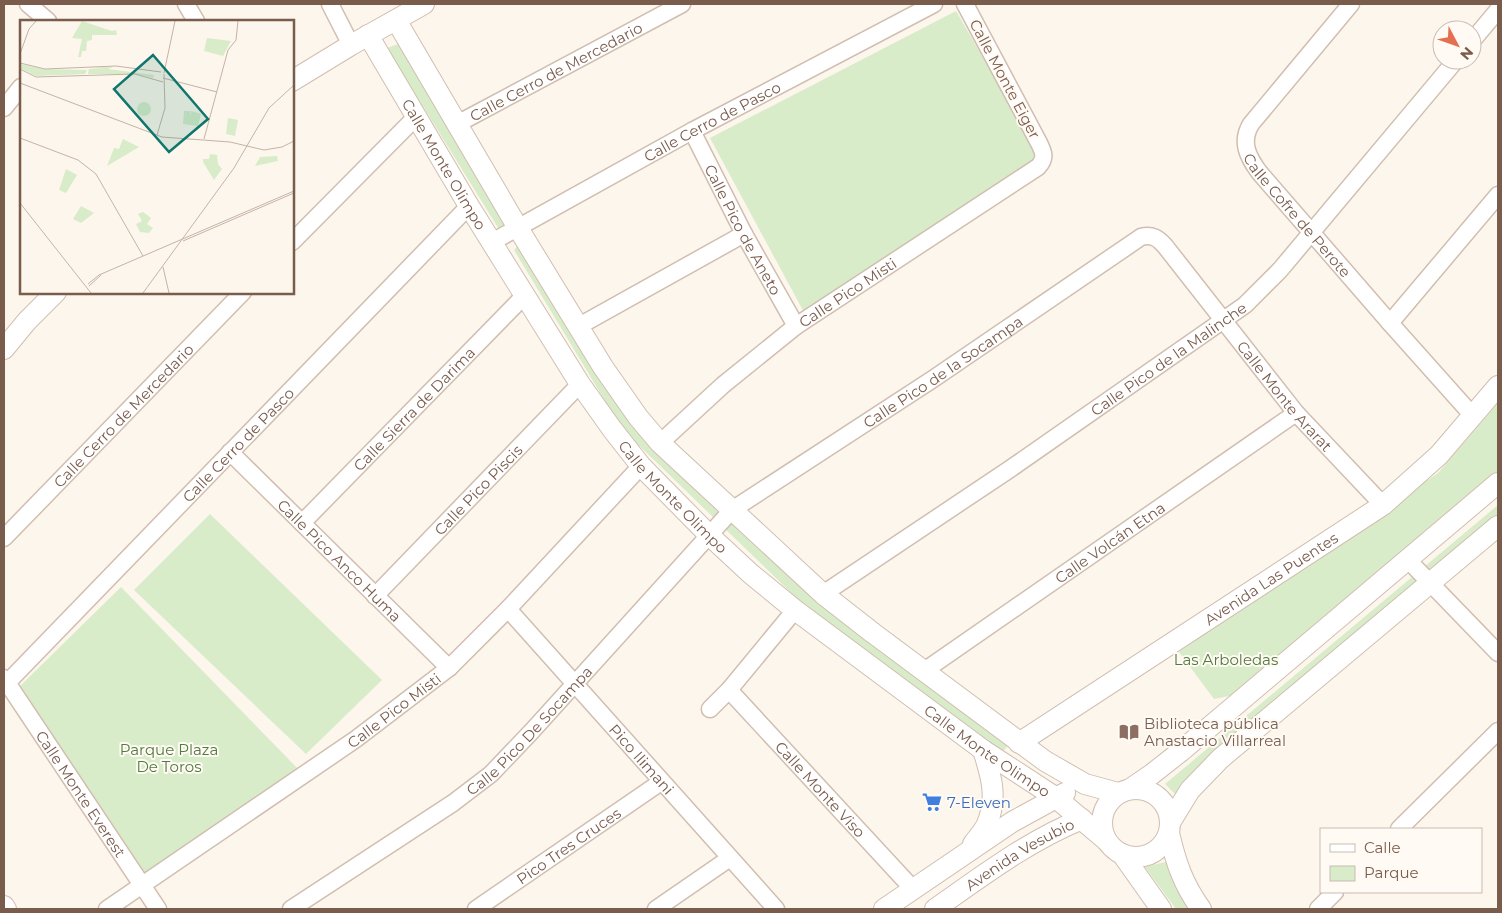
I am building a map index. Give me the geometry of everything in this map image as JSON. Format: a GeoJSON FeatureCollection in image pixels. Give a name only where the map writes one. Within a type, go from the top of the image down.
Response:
{"type":"FeatureCollection","features":[{"type":"Feature","properties":{"kind":"street"},"geometry":{"type":"LineString","coordinates":[[28,4],[47,20]]}},
{"type":"Feature","properties":{"kind":"street"},"geometry":{"type":"LineString","coordinates":[[186,4],[195,20]]}},
{"type":"Feature","properties":{"kind":"street"},"geometry":{"type":"LineString","coordinates":[[330,4],[350,45]]}},
{"type":"Feature","properties":{"kind":"street"},"geometry":{"type":"LineString","coordinates":[[294,80],[350,45],[424,4]]}},
{"type":"Feature","properties":{"kind":"street","name":"Calle Cerro de Mercedario"},"geometry":{"type":"LineString","coordinates":[[457,124],[682,4]]}},
{"type":"Feature","properties":{"kind":"street","name":"Calle Cerro de Pasco"},"geometry":{"type":"LineString","coordinates":[[492,242],[692,131],[934,4]]}},
{"type":"Feature","properties":{"kind":"street","name":"Calle Monte Eiger"},"geometry":{"type":"LineString","coordinates":[[964,4],[1039,143],[1044,156]]}},
{"type":"Feature","properties":{"kind":"street","name":"Calle Cofre de Perote"},"geometry":{"type":"LineString","coordinates":[[1351,4],[1247,130],[1245,146],[1253,164],[1473,416]]}},
{"type":"Feature","properties":{"kind":"street"},"geometry":{"type":"LineString","coordinates":[[1482,29],[1498,10]]}},
{"type":"Feature","properties":{"kind":"street","name":"Calle Monte Olimpo"},"geometry":{"type":"LineString","coordinates":[[396,20],[518,228],[603,367],[638,417],[660,443],[823,594],[1019,743],[1085,784],[1124,791]]}},
{"type":"Feature","properties":{"kind":"street","name":"Calle Monte Olimpo"},"geometry":{"type":"LineString","coordinates":[[368,35],[469,206],[580,384],[612,429],[642,466],[710,536],[751,574],[795,610],[983,750],[1055,798],[1106,840]]}},
{"type":"Feature","properties":{"kind":"street","name":"Calle Pico de la Malinche"},"geometry":{"type":"LineString","coordinates":[[823,594],[1010,469],[1223,322],[1264,287],[1312,233],[1448,70]]}},
{"type":"Feature","properties":{"kind":"street"},"geometry":{"type":"LineString","coordinates":[[4,108],[20,88]]}},
{"type":"Feature","properties":{"kind":"street"},"geometry":{"type":"LineString","coordinates":[[294,240],[416,117]]}},
{"type":"Feature","properties":{"kind":"street","name":"Calle Pico de Aneto"},"geometry":{"type":"LineString","coordinates":[[692,131],[744,234],[796,326]]}},
{"type":"Feature","properties":{"kind":"street","name":"Calle Pico Misti"},"geometry":{"type":"LineString","coordinates":[[660,443],[723,385],[796,326],[1038,167],[1043,161],[1044,156]]}},
{"type":"Feature","properties":{"kind":"street"},"geometry":{"type":"LineString","coordinates":[[1390,323],[1498,195]]}},
{"type":"Feature","properties":{"kind":"street","name":"Calle Cerro de Pasco"},"geometry":{"type":"LineString","coordinates":[[5,680],[469,206]]}},
{"type":"Feature","properties":{"kind":"street"},"geometry":{"type":"LineString","coordinates":[[579,326],[744,234]]}},
{"type":"Feature","properties":{"kind":"street","name":"Calle Pico de la Socampa"},"geometry":{"type":"LineString","coordinates":[[732,510],[933,379],[1132,242],[1148,235],[1154,236]]}},
{"type":"Feature","properties":{"kind":"street","name":"Calle Monte Ararat"},"geometry":{"type":"LineString","coordinates":[[1154,236],[1165,246],[1296,414],[1383,505]]}},
{"type":"Feature","properties":{"kind":"street"},"geometry":{"type":"LineString","coordinates":[[4,349],[27,320],[54,294]]}},
{"type":"Feature","properties":{"kind":"street","name":"Calle Cerro de Mercedario"},"geometry":{"type":"LineString","coordinates":[[4,538],[241,294]]}},
{"type":"Feature","properties":{"kind":"street","name":"Calle Sierra de Darima"},"geometry":{"type":"LineString","coordinates":[[302,523],[525,295]]}},
{"type":"Feature","properties":{"kind":"street","name":"Calle Pico Piscis"},"geometry":{"type":"LineString","coordinates":[[375,596],[580,384]]}},
{"type":"Feature","properties":{"kind":"street","name":"Avenida Las Puentes"},"geometry":{"type":"LineString","coordinates":[[1019,743],[1383,505],[1439,455],[1498,386]]}},
{"type":"Feature","properties":{"kind":"street","name":"Calle Volcán Etna"},"geometry":{"type":"LineString","coordinates":[[924,670],[1296,414]]}},
{"type":"Feature","properties":{"kind":"street","name":"Calle Pico Anco Huma"},"geometry":{"type":"LineString","coordinates":[[230,452],[449,668]]}},
{"type":"Feature","properties":{"kind":"street","name":"Calle Pico Misti"},"geometry":{"type":"LineString","coordinates":[[107,909],[356,739],[449,668],[508,609],[642,466]]}},
{"type":"Feature","properties":{"kind":"street"},"geometry":{"type":"LineString","coordinates":[[1498,483],[1407,558],[1180,752],[1152,774],[1112,798],[1102,819],[1102,829],[1106,840],[1114,849],[1122,854],[1134,857],[1153,853],[1162,845],[1190,790],[1220,759],[1498,526]]}},
{"type":"Feature","properties":{"kind":"street","name":"Calle Pico De Socampa"},"geometry":{"type":"LineString","coordinates":[[290,909],[453,803],[479,784],[506,759],[576,684],[732,510]]}},
{"type":"Feature","properties":{"kind":"street"},"geometry":{"type":"LineString","coordinates":[[1407,558],[1498,653]]}},
{"type":"Feature","properties":{"kind":"street","name":"Pico Ilimani"},"geometry":{"type":"LineString","coordinates":[[508,609],[776,909]]}},
{"type":"Feature","properties":{"kind":"street"},"geometry":{"type":"LineString","coordinates":[[710,709],[729,690],[795,610]]}},
{"type":"Feature","properties":{"kind":"street","name":"Calle Monte Everest"},"geometry":{"type":"LineString","coordinates":[[5,680],[158,909]]}},
{"type":"Feature","properties":{"kind":"street","name":"Calle Monte Viso"},"geometry":{"type":"LineString","coordinates":[[729,690],[913,889]]}},
{"type":"Feature","properties":{"kind":"street"},"geometry":{"type":"LineString","coordinates":[[1400,828],[1498,731]]}},
{"type":"Feature","properties":{"kind":"street"},"geometry":{"type":"LineString","coordinates":[[967,853],[987,824],[994,800],[991,775],[983,750]]}},
{"type":"Feature","properties":{"kind":"street","name":"Pico Tres Cruces"},"geometry":{"type":"LineString","coordinates":[[476,909],[661,782]]}},
{"type":"Feature","properties":{"kind":"street","name":"Avenida Vesubio"},"geometry":{"type":"LineString","coordinates":[[884,909],[1012,822],[1085,784]]}},
{"type":"Feature","properties":{"kind":"street"},"geometry":{"type":"LineString","coordinates":[[1124,791],[1142,788],[1153,792],[1163,800],[1168,810],[1181,877],[1201,909]]}},
{"type":"Feature","properties":{"kind":"street","name":"Avenida Vesubio"},"geometry":{"type":"LineString","coordinates":[[935,909],[1028,844],[1082,819]]}},
{"type":"Feature","properties":{"kind":"street"},"geometry":{"type":"LineString","coordinates":[[1122,854],[1161,909]]}},
{"type":"Feature","properties":{"kind":"street"},"geometry":{"type":"LineString","coordinates":[[656,909],[730,858]]}},
{"type":"Feature","properties":{"kind":"street"},"geometry":{"type":"LineString","coordinates":[[1318,909],[1334,893]]}},
{"type":"Feature","properties":{"kind":"green space"},"geometry":{"type":"Polygon","coordinates":[[[956,11],[1040,156],[806,316],[710,138],[956,11]]]}},
{"type":"Feature","properties":{"kind":"green space"},"geometry":{"type":"Polygon","coordinates":[[[398,44],[510,223],[500,231],[387,48],[398,44]]]}},
{"type":"Feature","properties":{"kind":"green space"},"geometry":{"type":"Polygon","coordinates":[[[521,242],[631,419],[1009,745],[1002,752],[811,612],[622,429],[514,250],[521,242]]]}},
{"type":"Feature","properties":{"kind":"green space","name":"Las Arboledas"},"geometry":{"type":"Polygon","coordinates":[[[1498,403],[1498,475],[1234,695],[1214,699],[1179,652],[1274,583],[1438,473],[1498,403]]]}},
{"type":"Feature","properties":{"kind":"green space"},"geometry":{"type":"Polygon","coordinates":[[[1498,505],[1498,517],[1179,798],[1165,784],[1498,505]]]}},
{"type":"Feature","properties":{"kind":"green space"},"geometry":{"type":"Polygon","coordinates":[[[210,514],[382,680],[306,754],[134,590],[210,514]]]}},
{"type":"Feature","properties":{"kind":"green space","name":"Parque Plaza De Toros"},"geometry":{"type":"Polygon","coordinates":[[[121,587],[303,774],[146,877],[20,686],[121,587]]]}},
{"type":"Feature","properties":{"kind":"green space"},"geometry":{"type":"Polygon","coordinates":[[[1169,861],[1193,909],[1176,909],[1145,867],[1169,861]]]}},
{"type":"Feature","properties":{"kind":"place","name":"Biblioteca pública Anastacio Villarreal"},"geometry":{"type":"Point","coordinates":[1129,732]}},
{"type":"Feature","properties":{"kind":"place","name":"7-Eleven"},"geometry":{"type":"Point","coordinates":[932,802]}}]}
